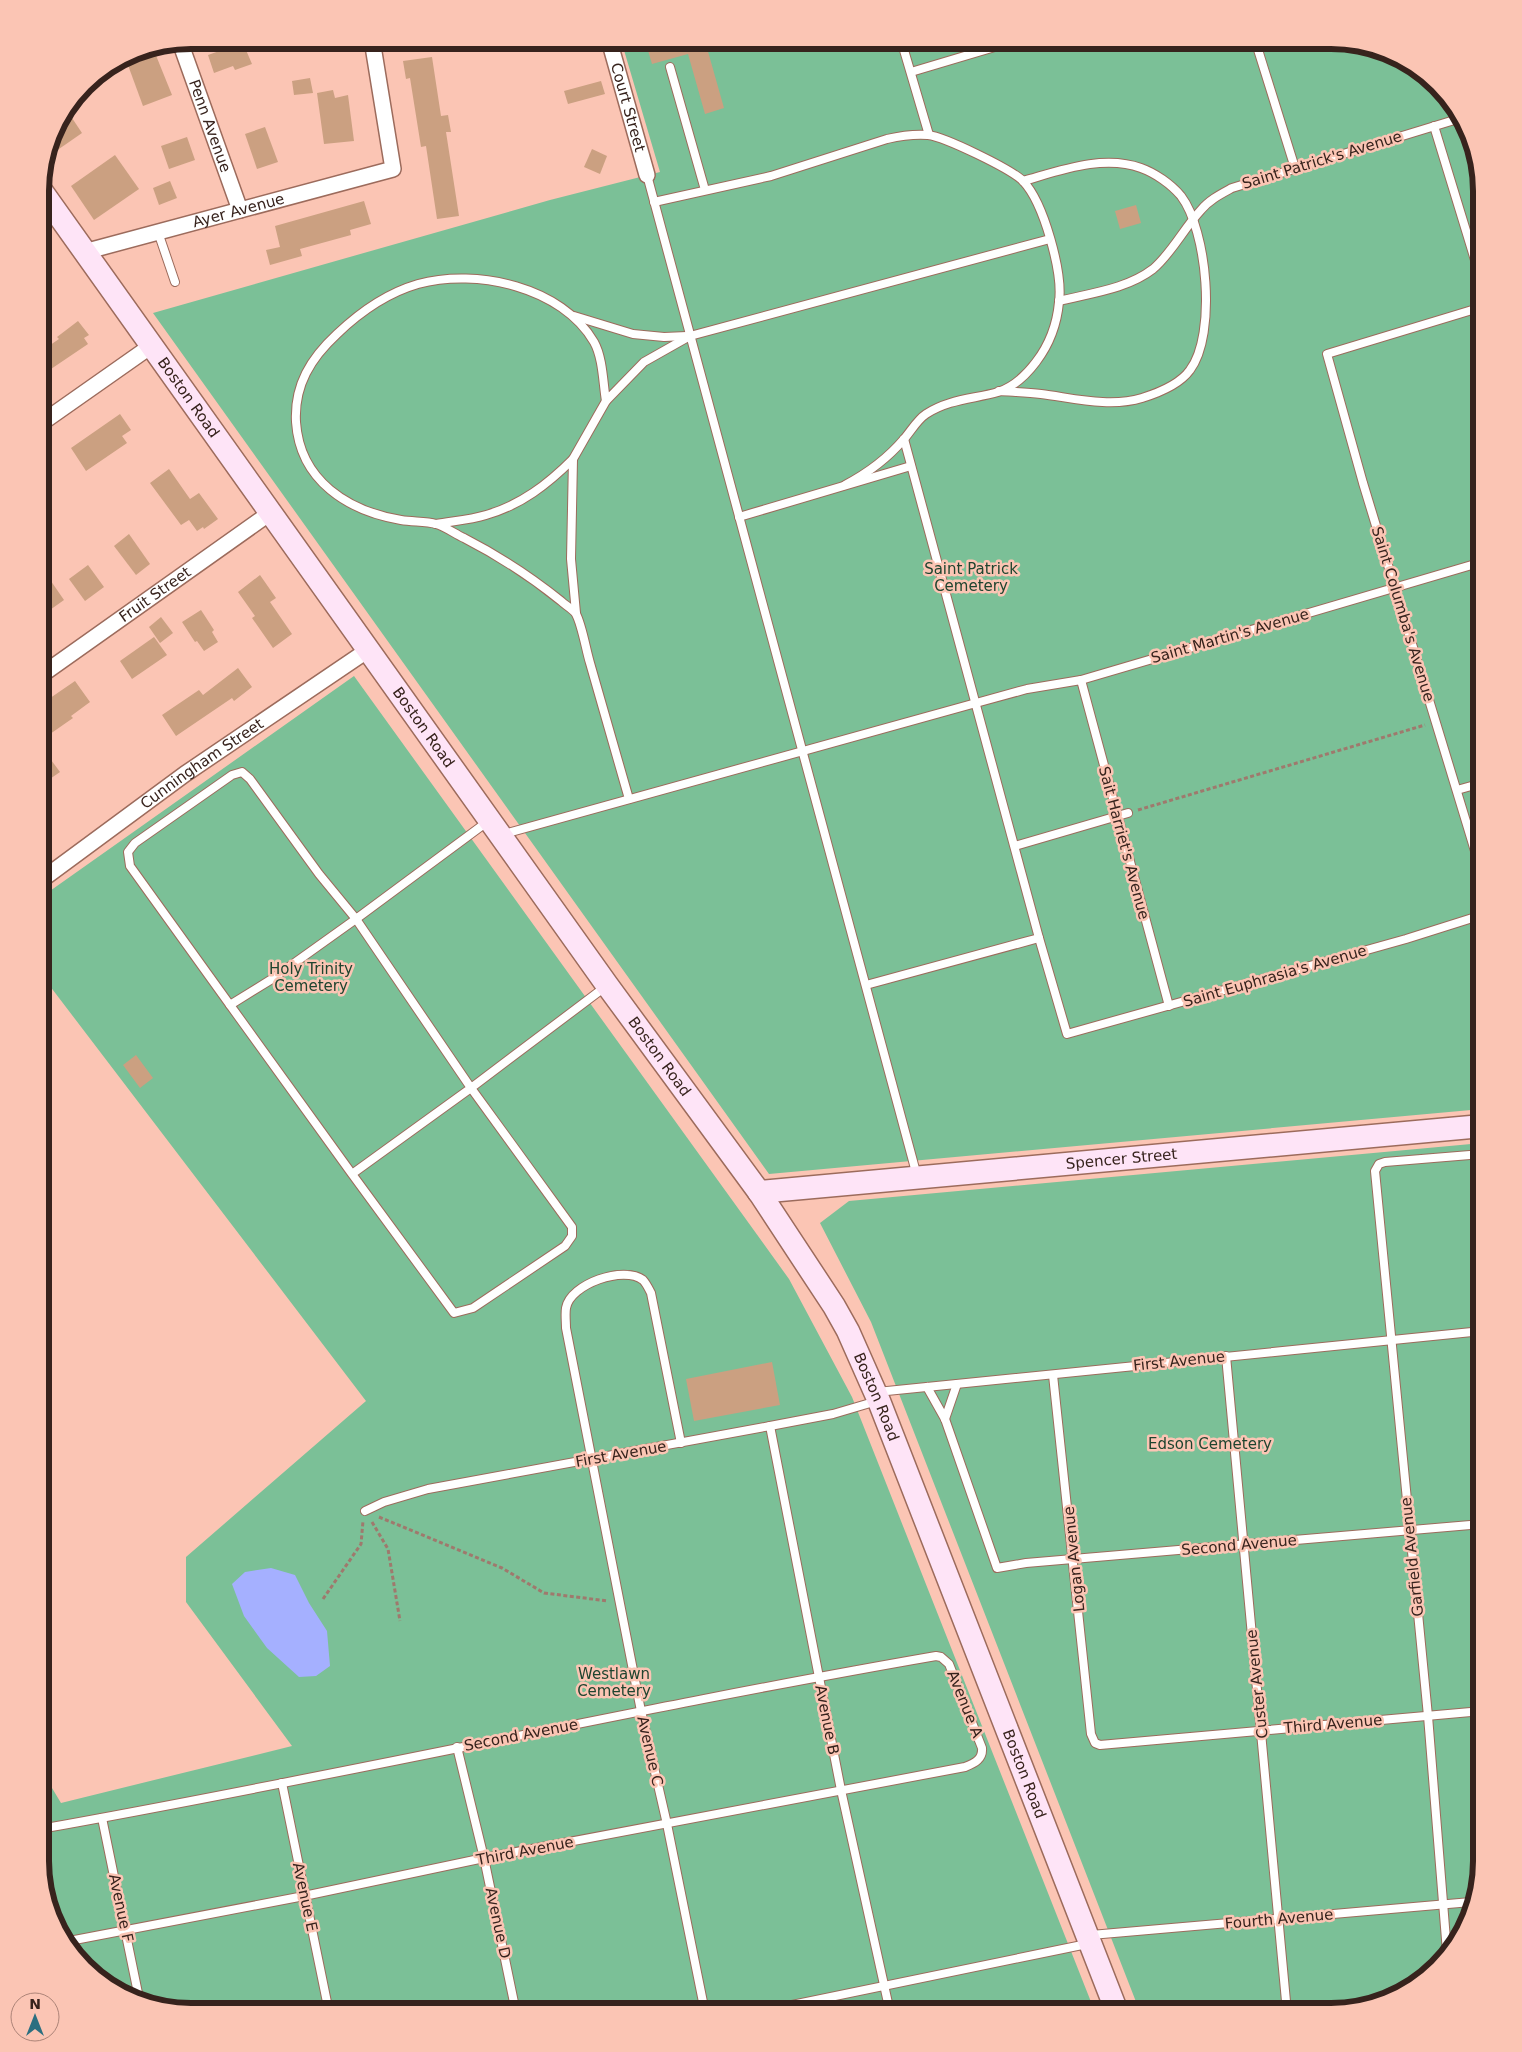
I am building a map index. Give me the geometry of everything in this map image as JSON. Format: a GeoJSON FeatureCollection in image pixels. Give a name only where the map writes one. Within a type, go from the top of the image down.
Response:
{"type":"FeatureCollection","features":[{"type":"Feature","properties":{"kind":"main road","name":"Boston Road"},"geometry":{"type":"LineString","coordinates":[[49,202],[607,985],[759,1192],[834,1306],[848,1331],[877,1397],[1113,2003]]}},
{"type":"Feature","properties":{"kind":"main road","name":"Spencer Street"},"geometry":{"type":"LineString","coordinates":[[759,1192],[1473,1127]]}},
{"type":"Feature","properties":{"kind":"street","name":"Penn Avenue"},"geometry":{"type":"LineString","coordinates":[[183,49],[240,210]]}},
{"type":"Feature","properties":{"kind":"street","name":"Ayer Avenue"},"geometry":{"type":"LineString","coordinates":[[84,252],[393,169],[373,49]]}},
{"type":"Feature","properties":{"kind":"street","name":"Court Street"},"geometry":{"type":"LineString","coordinates":[[612,49],[647,175]]}},
{"type":"Feature","properties":{"kind":"street"},"geometry":{"type":"LineString","coordinates":[[49,418],[151,346]]}},
{"type":"Feature","properties":{"kind":"street","name":"Fruit Street"},"geometry":{"type":"LineString","coordinates":[[49,670],[270,513]]}},
{"type":"Feature","properties":{"kind":"street","name":"Cunningham Street"},"geometry":{"type":"LineString","coordinates":[[49,874],[178,779],[368,650]]}},
{"type":"Feature","properties":{"kind":"lane"},"geometry":{"type":"LineString","coordinates":[[904,49],[929,135]]}},
{"type":"Feature","properties":{"kind":"lane"},"geometry":{"type":"LineString","coordinates":[[911,72],[988,49]]}},
{"type":"Feature","properties":{"kind":"lane"},"geometry":{"type":"LineString","coordinates":[[1258,49],[1295,168]]}},
{"type":"Feature","properties":{"kind":"lane"},"geometry":{"type":"LineString","coordinates":[[670,67],[705,190]]}},
{"type":"Feature","properties":{"kind":"lane","name":"Saint Patrick's Avenue"},"geometry":{"type":"LineString","coordinates":[[1060,301],[1124,284],[1141,277],[1154,267],[1210,201],[1232,188],[1454,120]]}},
{"type":"Feature","properties":{"kind":"lane"},"geometry":{"type":"LineString","coordinates":[[1434,126],[1473,254]]}},
{"type":"Feature","properties":{"kind":"lane"},"geometry":{"type":"LineString","coordinates":[[654,202],[772,176],[887,139],[899,137],[929,135],[1010,170],[1023,181],[1034,196],[1050,239],[1056,264],[1060,301],[1052,332],[1036,362],[1026,374],[999,391]]}},
{"type":"Feature","properties":{"kind":"lane"},"geometry":{"type":"LineString","coordinates":[[845,486],[874,468],[904,439],[924,415],[937,408],[975,396],[999,391],[1040,394],[1097,402],[1140,399],[1175,383],[1190,370],[1199,354],[1204,335],[1206,311],[1203,264],[1193,220],[1181,196],[1171,186],[1141,168],[1108,163],[1089,164],[1023,181]]}},
{"type":"Feature","properties":{"kind":"lane"},"geometry":{"type":"LineString","coordinates":[[647,175],[918,1178]]}},
{"type":"Feature","properties":{"kind":"lane"},"geometry":{"type":"LineString","coordinates":[[158,232],[175,282]]}},
{"type":"Feature","properties":{"kind":"lane"},"geometry":{"type":"LineString","coordinates":[[574,316],[633,334],[664,337],[690,336],[1050,239]]}},
{"type":"Feature","properties":{"kind":"lane"},"geometry":{"type":"LineString","coordinates":[[606,401],[600,361],[595,343],[574,316],[552,300],[515,286],[487,280],[450,280],[419,284],[382,299],[355,316],[325,345],[307,369],[299,391],[296,421],[304,460],[322,484],[344,500],[369,512],[400,520],[436,524],[486,515],[534,494],[554,478],[573,459],[606,401],[644,362],[690,336]]}},
{"type":"Feature","properties":{"kind":"lane","name":"Saint Columba's Avenue"},"geometry":{"type":"LineString","coordinates":[[1473,310],[1327,354],[1395,588],[1473,845]]}},
{"type":"Feature","properties":{"kind":"lane"},"geometry":{"type":"LineString","coordinates":[[866,985],[1039,938],[904,439]]}},
{"type":"Feature","properties":{"kind":"lane"},"geometry":{"type":"LineString","coordinates":[[573,459],[571,559],[576,614],[629,799]]}},
{"type":"Feature","properties":{"kind":"lane"},"geometry":{"type":"LineString","coordinates":[[739,517],[911,466]]}},
{"type":"Feature","properties":{"kind":"lane"},"geometry":{"type":"LineString","coordinates":[[436,524],[496,555],[536,581],[576,614]]}},
{"type":"Feature","properties":{"kind":"lane","name":"Saint Martin's Avenue"},"geometry":{"type":"LineString","coordinates":[[495,828],[629,799],[976,703],[1028,690],[1081,680],[1473,565]]}},
{"type":"Feature","properties":{"kind":"lane","name":"Sait Harriet's Avenue"},"geometry":{"type":"LineString","coordinates":[[1081,680],[1168,1006]]}},
{"type":"Feature","properties":{"kind":"lane"},"geometry":{"type":"LineString","coordinates":[[242,772],[250,778],[319,874],[356,919],[472,1088],[572,1227],[572,1236],[565,1246],[473,1308],[454,1313],[230,1005],[130,866],[128,852],[135,843],[232,774],[242,772]]}},
{"type":"Feature","properties":{"kind":"lane"},"geometry":{"type":"LineString","coordinates":[[1456,790],[1473,785]]}},
{"type":"Feature","properties":{"kind":"lane"},"geometry":{"type":"LineString","coordinates":[[1015,846],[1128,813]]}},
{"type":"Feature","properties":{"kind":"lane"},"geometry":{"type":"LineString","coordinates":[[230,1005],[356,919],[495,828]]}},
{"type":"Feature","properties":{"kind":"lane","name":"Saint Euphrasia's Avenue"},"geometry":{"type":"LineString","coordinates":[[1039,938],[1067,1034],[1406,939],[1473,918]]}},
{"type":"Feature","properties":{"kind":"lane"},"geometry":{"type":"LineString","coordinates":[[352,1174],[472,1088],[607,985]]}},
{"type":"Feature","properties":{"kind":"lane","name":"Garfield Avenue"},"geometry":{"type":"LineString","coordinates":[[1446,1944],[1428,1716],[1375,1171],[1378,1164],[1385,1162],[1473,1155]]}},
{"type":"Feature","properties":{"kind":"lane","name":"Avenue C"},"geometry":{"type":"LineString","coordinates":[[681,1443],[651,1293],[644,1280],[632,1275],[614,1276],[588,1283],[573,1295],[566,1307],[566,1328],[641,1711],[667,1824],[703,2003]]}},
{"type":"Feature","properties":{"kind":"lane","name":"First Avenue"},"geometry":{"type":"LineString","coordinates":[[365,1511],[384,1502],[428,1489],[839,1412],[877,1397],[926,1387],[1473,1332]]}},
{"type":"Feature","properties":{"kind":"lane","name":"Custer Avenue"},"geometry":{"type":"LineString","coordinates":[[1226,1356],[1285,2003]]}},
{"type":"Feature","properties":{"kind":"lane","name":"Logan Avenue"},"geometry":{"type":"LineString","coordinates":[[1054,1375],[1091,1734],[1095,1743]]}},
{"type":"Feature","properties":{"kind":"lane"},"geometry":{"type":"LineString","coordinates":[[945,1419],[957,1384]]}},
{"type":"Feature","properties":{"kind":"lane"},"geometry":{"type":"LineString","coordinates":[[926,1387],[945,1419]]}},
{"type":"Feature","properties":{"kind":"lane","name":"Second Avenue"},"geometry":{"type":"LineString","coordinates":[[945,1419],[997,1568],[1026,1563],[1473,1525]]}},
{"type":"Feature","properties":{"kind":"lane","name":"Avenue B"},"geometry":{"type":"LineString","coordinates":[[770,1426],[841,1790],[888,2003]]}},
{"type":"Feature","properties":{"kind":"lane","name":"Second Avenue"},"geometry":{"type":"LineString","coordinates":[[49,1827],[819,1676],[936,1656],[941,1657]]}},
{"type":"Feature","properties":{"kind":"lane","name":"Avenue A"},"geometry":{"type":"LineString","coordinates":[[941,1657],[949,1664],[983,1754]]}},
{"type":"Feature","properties":{"kind":"lane","name":"Third Avenue"},"geometry":{"type":"LineString","coordinates":[[1095,1743],[1100,1745],[1473,1712]]}},
{"type":"Feature","properties":{"kind":"lane","name":"Avenue D"},"geometry":{"type":"LineString","coordinates":[[457,1747],[484,1858],[514,2003]]}},
{"type":"Feature","properties":{"kind":"lane","name":"Third Avenue"},"geometry":{"type":"LineString","coordinates":[[73,1940],[304,1896],[484,1858],[965,1767],[978,1761],[983,1754]]}},
{"type":"Feature","properties":{"kind":"lane","name":"Avenue E"},"geometry":{"type":"LineString","coordinates":[[282,1783],[327,2003]]}},
{"type":"Feature","properties":{"kind":"lane","name":"Avenue F"},"geometry":{"type":"LineString","coordinates":[[102,1818],[137,1993]]}},
{"type":"Feature","properties":{"kind":"lane","name":"Fourth Avenue"},"geometry":{"type":"LineString","coordinates":[[802,2003],[1088,1940],[1278,1919],[1467,1902]]}},
{"type":"Feature","properties":{"kind":"path"},"geometry":{"type":"LineString","coordinates":[[1128,813],[1436,722]]}},
{"type":"Feature","properties":{"kind":"path"},"geometry":{"type":"LineString","coordinates":[[323,1599],[361,1544],[365,1511]]}},
{"type":"Feature","properties":{"kind":"path"},"geometry":{"type":"LineString","coordinates":[[365,1511],[399,1527],[502,1568],[544,1593],[620,1603]]}},
{"type":"Feature","properties":{"kind":"path"},"geometry":{"type":"LineString","coordinates":[[365,1511],[388,1549],[400,1621]]}},
{"type":"Feature","properties":{"kind":"green space","name":"Saint Patrick Cemetery"},"geometry":{"type":"Polygon","coordinates":[[[624,49],[1340,49],[1359,51],[1402,68],[1418,78],[1438,97],[1459,128],[1466,145],[1472,173],[1473,191],[1473,1110],[769,1174],[153,313],[550,200],[660,172],[624,49]]]}},
{"type":"Feature","properties":{"kind":"green space","name":"Westlawn Cemetery"},"geometry":{"type":"Polygon","coordinates":[[[354,676],[789,1279],[852,1397],[1091,2003],[191,2003],[163,2001],[128,1989],[97,1968],[84,1955],[63,1924],[50,1879],[49,1783],[61,1803],[292,1746],[186,1602],[186,1557],[366,1401],[49,985],[49,892],[354,676]]]}},
{"type":"Feature","properties":{"kind":"green space","name":"Edson Cemetery"},"geometry":{"type":"Polygon","coordinates":[[[1473,1144],[1472,1879],[1466,1907],[1459,1924],[1438,1955],[1425,1968],[1394,1989],[1377,1996],[1349,2002],[1136,2003],[871,1322],[820,1223],[849,1201],[1473,1144]]]}},
{"type":"Feature","properties":{"kind":"water"},"geometry":{"type":"Polygon","coordinates":[[[271,1568],[295,1575],[309,1603],[327,1631],[330,1666],[316,1676],[299,1677],[267,1648],[244,1616],[232,1584],[245,1572],[271,1568]]]}},
{"type":"Feature","properties":{"kind":"building"},"geometry":{"type":"Polygon","coordinates":[[[225,49],[241,49],[242,52],[246,50],[252,64],[235,70],[233,66],[214,73],[208,55],[225,49]]]}},
{"type":"Feature","properties":{"kind":"building"},"geometry":{"type":"Polygon","coordinates":[[[648,49],[707,49],[724,108],[705,114],[688,54],[652,64],[648,49]]]}},
{"type":"Feature","properties":{"kind":"building"},"geometry":{"type":"Polygon","coordinates":[[[155,54],[172,95],[143,106],[127,63],[155,54]]]}},
{"type":"Feature","properties":{"kind":"building"},"geometry":{"type":"Polygon","coordinates":[[[432,57],[441,116],[448,115],[451,132],[446,132],[459,216],[437,219],[426,146],[421,147],[410,78],[406,79],[403,61],[432,57]]]}},
{"type":"Feature","properties":{"kind":"building"},"geometry":{"type":"Polygon","coordinates":[[[310,78],[313,93],[294,95],[292,81],[310,78]]]}},
{"type":"Feature","properties":{"kind":"building"},"geometry":{"type":"Polygon","coordinates":[[[601,81],[605,94],[568,104],[564,91],[601,81]]]}},
{"type":"Feature","properties":{"kind":"building"},"geometry":{"type":"Polygon","coordinates":[[[333,90],[335,98],[348,95],[354,141],[324,144],[317,93],[333,90]]]}},
{"type":"Feature","properties":{"kind":"building"},"geometry":{"type":"Polygon","coordinates":[[[72,118],[82,133],[55,152],[63,128],[72,118]]]}},
{"type":"Feature","properties":{"kind":"building"},"geometry":{"type":"Polygon","coordinates":[[[265,127],[278,162],[257,169],[245,134],[265,127]]]}},
{"type":"Feature","properties":{"kind":"building"},"geometry":{"type":"Polygon","coordinates":[[[187,137],[195,160],[169,169],[161,146],[187,137]]]}},
{"type":"Feature","properties":{"kind":"building"},"geometry":{"type":"Polygon","coordinates":[[[592,149],[607,156],[600,174],[584,167],[592,149]]]}},
{"type":"Feature","properties":{"kind":"building"},"geometry":{"type":"Polygon","coordinates":[[[115,155],[139,189],[94,220],[71,186],[115,155]]]}},
{"type":"Feature","properties":{"kind":"building"},"geometry":{"type":"Polygon","coordinates":[[[170,181],[177,198],[159,205],[153,188],[170,181]]]}},
{"type":"Feature","properties":{"kind":"building"},"geometry":{"type":"Polygon","coordinates":[[[364,201],[371,224],[350,230],[351,235],[300,249],[302,256],[270,265],[266,250],[280,247],[275,226],[364,201]]]}},
{"type":"Feature","properties":{"kind":"building"},"geometry":{"type":"Polygon","coordinates":[[[1136,205],[1141,223],[1120,229],[1115,211],[1136,205]]]}},
{"type":"Feature","properties":{"kind":"building"},"geometry":{"type":"Polygon","coordinates":[[[78,321],[89,335],[84,338],[88,344],[51,369],[49,366],[49,346],[59,339],[57,337],[78,321]]]}},
{"type":"Feature","properties":{"kind":"building"},"geometry":{"type":"Polygon","coordinates":[[[120,414],[131,430],[122,436],[127,443],[86,471],[71,448],[120,414]]]}},
{"type":"Feature","properties":{"kind":"building"},"geometry":{"type":"Polygon","coordinates":[[[169,469],[190,499],[199,493],[218,519],[204,529],[203,527],[197,531],[189,520],[181,525],[150,483],[169,469]]]}},
{"type":"Feature","properties":{"kind":"building"},"geometry":{"type":"Polygon","coordinates":[[[129,534],[150,564],[136,575],[114,546],[129,534]]]}},
{"type":"Feature","properties":{"kind":"building"},"geometry":{"type":"Polygon","coordinates":[[[88,565],[104,587],[85,601],[69,579],[88,565]]]}},
{"type":"Feature","properties":{"kind":"building"},"geometry":{"type":"Polygon","coordinates":[[[260,575],[276,598],[270,602],[292,634],[273,648],[252,618],[255,616],[238,592],[260,575]]]}},
{"type":"Feature","properties":{"kind":"building"},"geometry":{"type":"Polygon","coordinates":[[[49,578],[64,600],[49,611],[49,578]]]}},
{"type":"Feature","properties":{"kind":"building"},"geometry":{"type":"Polygon","coordinates":[[[201,610],[214,630],[212,632],[218,642],[204,651],[197,641],[195,642],[182,622],[201,610]]]}},
{"type":"Feature","properties":{"kind":"building"},"geometry":{"type":"Polygon","coordinates":[[[161,617],[173,633],[160,643],[149,627],[161,617]]]}},
{"type":"Feature","properties":{"kind":"building"},"geometry":{"type":"Polygon","coordinates":[[[154,637],[167,655],[132,679],[120,661],[154,637]]]}},
{"type":"Feature","properties":{"kind":"building"},"geometry":{"type":"Polygon","coordinates":[[[238,668],[252,687],[234,701],[232,698],[176,736],[162,715],[199,690],[203,695],[238,668]]]}},
{"type":"Feature","properties":{"kind":"building"},"geometry":{"type":"Polygon","coordinates":[[[75,681],[90,702],[71,716],[73,718],[49,735],[49,699],[75,681]]]}},
{"type":"Feature","properties":{"kind":"building"},"geometry":{"type":"Polygon","coordinates":[[[49,757],[60,772],[49,780],[49,757]]]}},
{"type":"Feature","properties":{"kind":"building"},"geometry":{"type":"Polygon","coordinates":[[[136,1055],[153,1078],[140,1088],[123,1065],[136,1055]]]}},
{"type":"Feature","properties":{"kind":"building"},"geometry":{"type":"Polygon","coordinates":[[[772,1362],[780,1405],[694,1421],[686,1379],[772,1362]]]}},
{"type":"Feature","properties":{"kind":"park label","name":"Holy Trinity Cemetery"},"geometry":{"type":"Point","coordinates":[311,978]}}]}
